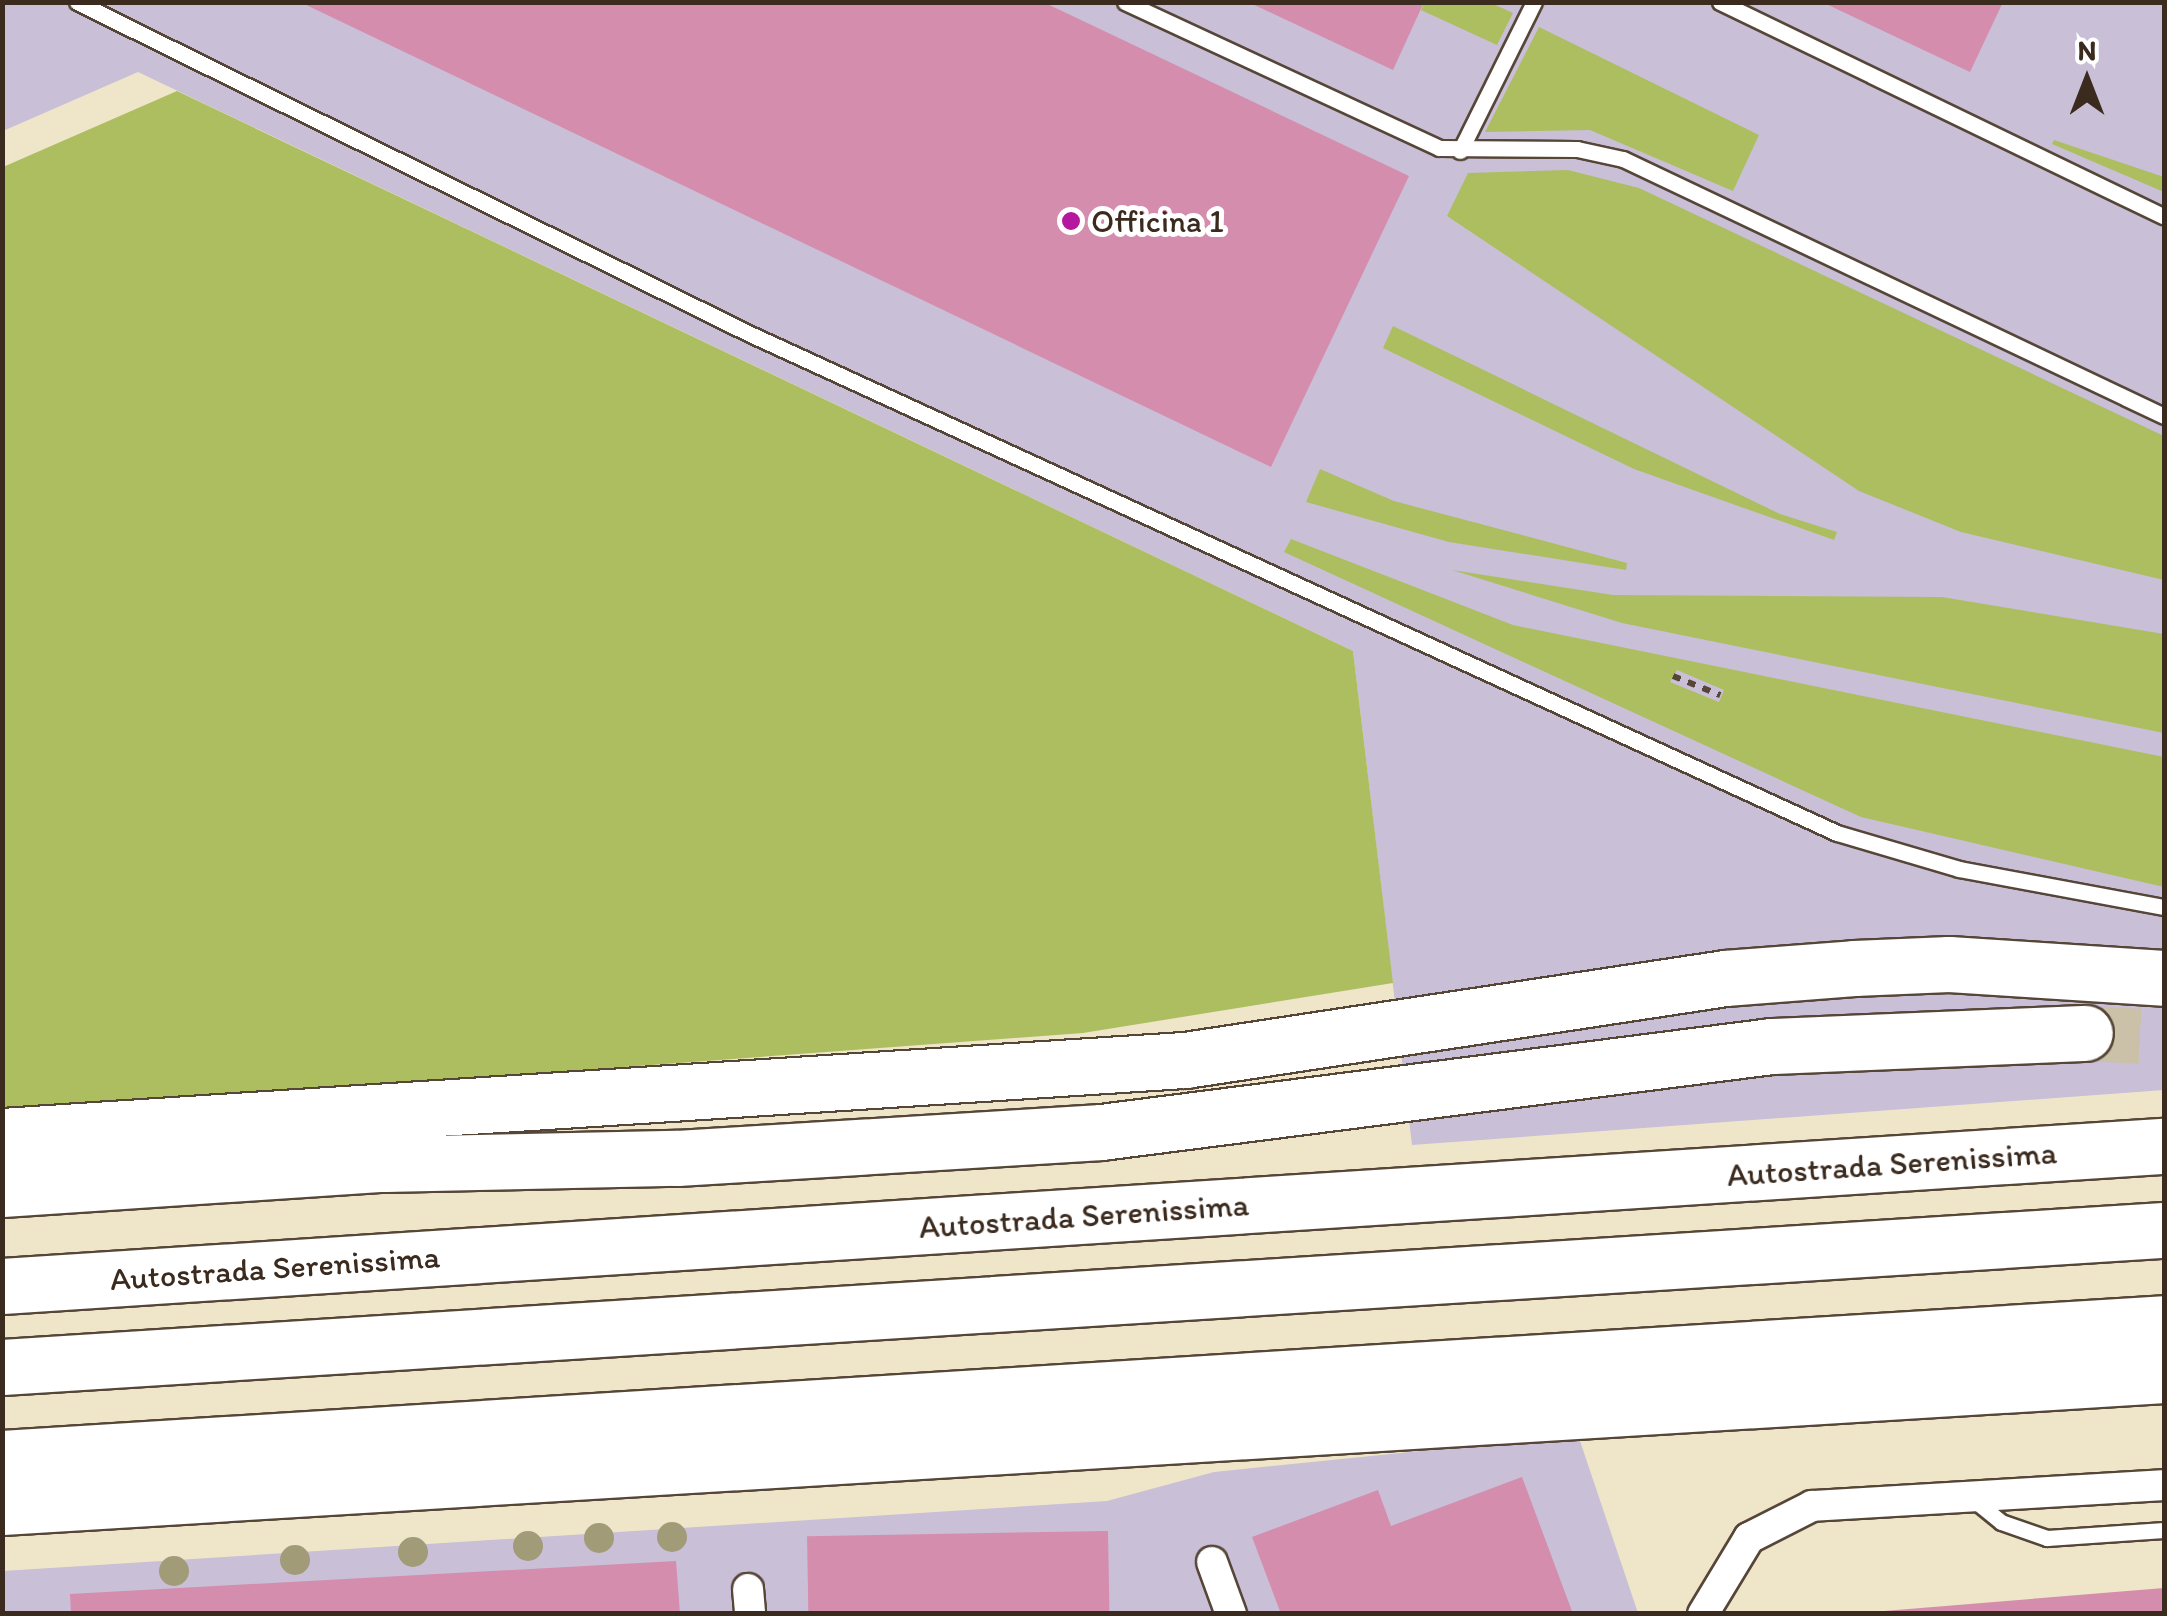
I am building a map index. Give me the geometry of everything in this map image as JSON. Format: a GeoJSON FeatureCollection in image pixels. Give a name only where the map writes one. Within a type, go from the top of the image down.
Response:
{"type":"FeatureCollection","features":[{"type":"Feature","properties":{"kind":"highway"},"geometry":{"type":"LineString","coordinates":[[2,1136],[1185,1060],[1614,995],[1949,964],[2164,978]]}},
{"type":"Feature","properties":{"kind":"highway"},"geometry":{"type":"LineString","coordinates":[[2,1190],[384,1164],[1016,1109],[1449,1038],[1614,995]]}},
{"type":"Feature","properties":{"kind":"highway"},"geometry":{"type":"LineString","coordinates":[[384,1164],[677,1158],[1102,1132],[1771,1046],[2085,1033]]}},
{"type":"Feature","properties":{"kind":"highway","name":"Autostrada Serenissima"},"geometry":{"type":"LineString","coordinates":[[2,1286],[2164,1146]]}},
{"type":"Feature","properties":{"kind":"highway"},"geometry":{"type":"LineString","coordinates":[[2,1367],[2164,1230]]}},
{"type":"Feature","properties":{"kind":"highway"},"geometry":{"type":"LineString","coordinates":[[2,1458],[2164,1323]]}},
{"type":"Feature","properties":{"kind":"highway"},"geometry":{"type":"LineString","coordinates":[[2,1507],[2164,1374]]}},
{"type":"Feature","properties":{"kind":"highway"},"geometry":{"type":"LineString","coordinates":[[2,1531],[312,1489]]}},
{"type":"Feature","properties":{"kind":"street"},"geometry":{"type":"LineString","coordinates":[[1703,1614],[1749,1538],[1786,1516],[1827,1504],[2164,1484]]}},
{"type":"Feature","properties":{"kind":"street"},"geometry":{"type":"LineString","coordinates":[[1212,1562],[1231,1614]]}},
{"type":"Feature","properties":{"kind":"lane"},"geometry":{"type":"LineString","coordinates":[[78,2],[750,334],[1837,833],[1960,870],[2164,907]]}},
{"type":"Feature","properties":{"kind":"lane"},"geometry":{"type":"LineString","coordinates":[[1125,2],[1421,142],[1460,151],[1577,149],[1623,159],[2164,416]]}},
{"type":"Feature","properties":{"kind":"lane"},"geometry":{"type":"LineString","coordinates":[[1460,151],[1534,2]]}},
{"type":"Feature","properties":{"kind":"lane"},"geometry":{"type":"LineString","coordinates":[[1720,2],[2164,217]]}},
{"type":"Feature","properties":{"kind":"lane"},"geometry":{"type":"LineString","coordinates":[[1969,1495],[2000,1522],[2047,1538],[2164,1530]]}},
{"type":"Feature","properties":{"kind":"path"},"geometry":{"type":"LineString","coordinates":[[1673,676],[1720,695]]}},
{"type":"Feature","properties":{"kind":"shaded area"},"geometry":{"type":"Polygon","coordinates":[[[3,3],[2164,3],[2164,1090],[1412,1145],[1353,651],[138,72],[3,131],[3,3]]]}},
{"type":"Feature","properties":{"kind":"shaded area"},"geometry":{"type":"Polygon","coordinates":[[[1578,1435],[1638,1613],[3,1614],[3,1571],[1107,1501],[1214,1472],[1578,1435]]]}},
{"type":"Feature","properties":{"kind":"green space"},"geometry":{"type":"Polygon","coordinates":[[[1424,3],[1491,3],[1513,13],[1497,45],[1421,10],[1424,3]]]}},
{"type":"Feature","properties":{"kind":"green space"},"geometry":{"type":"Polygon","coordinates":[[[1539,27],[1759,135],[1733,191],[1590,130],[1485,132],[1539,27]]]}},
{"type":"Feature","properties":{"kind":"green space"},"geometry":{"type":"Polygon","coordinates":[[[177,91],[1353,651],[1393,983],[1083,1033],[3,1113],[3,167],[177,91]]]}},
{"type":"Feature","properties":{"kind":"green space"},"geometry":{"type":"Polygon","coordinates":[[[2054,140],[2164,177],[2164,192],[2052,144],[2054,140]]]}},
{"type":"Feature","properties":{"kind":"green space"},"geometry":{"type":"Polygon","coordinates":[[[1568,170],[1639,188],[2164,436],[2164,580],[1961,532],[1859,491],[1447,216],[1468,173],[1568,170]]]}},
{"type":"Feature","properties":{"kind":"green space"},"geometry":{"type":"Polygon","coordinates":[[[1393,326],[1780,514],[1837,532],[1834,540],[1634,469],[1383,348],[1393,326]]]}},
{"type":"Feature","properties":{"kind":"green space"},"geometry":{"type":"Polygon","coordinates":[[[1320,469],[1394,501],[1627,563],[1626,570],[1449,542],[1306,502],[1320,469]]]}},
{"type":"Feature","properties":{"kind":"green space"},"geometry":{"type":"Polygon","coordinates":[[[1291,539],[1513,625],[2164,757],[2164,887],[1861,817],[1284,552],[1291,539]],[[1677,670],[1670,682],[1719,702],[1724,690],[1677,670]]]}},
{"type":"Feature","properties":{"kind":"green space"},"geometry":{"type":"Polygon","coordinates":[[[1452,570],[1613,595],[1942,597],[2164,634],[2164,733],[1622,623],[1452,570]]]}},
{"type":"Feature","properties":{"kind":"building","name":"Officina 1"},"geometry":{"type":"Polygon","coordinates":[[[300,2],[1043,2],[1409,176],[1271,467],[300,2]]]}},
{"type":"Feature","properties":{"kind":"building"},"geometry":{"type":"Polygon","coordinates":[[[1248,2],[1424,2],[1393,70],[1248,2]]]}},
{"type":"Feature","properties":{"kind":"building"},"geometry":{"type":"Polygon","coordinates":[[[1822,2],[2003,2],[1970,72],[1822,2]]]}},
{"type":"Feature","properties":{"kind":"building"},"geometry":{"type":"Polygon","coordinates":[[[1522,1477],[1573,1614],[1281,1614],[1252,1537],[1378,1490],[1391,1526],[1522,1477]]]}},
{"type":"Feature","properties":{"kind":"building"},"geometry":{"type":"Polygon","coordinates":[[[1108,1531],[1109,1614],[808,1614],[807,1536],[1108,1531]]]}},
{"type":"Feature","properties":{"kind":"building"},"geometry":{"type":"Polygon","coordinates":[[[676,1561],[680,1614],[71,1614],[70,1594],[676,1561]]]}},
{"type":"Feature","properties":{"kind":"building"},"geometry":{"type":"Polygon","coordinates":[[[2164,1588],[2164,1614],[1884,1614],[1884,1611],[2164,1588]]]}},
{"type":"Feature","properties":{"kind":"tunnel"},"geometry":{"type":"LineString","coordinates":[[2085,1033],[2164,1037]]}},
{"type":"Feature","properties":{"kind":"place","name":"Officina 1"},"geometry":{"type":"Point","coordinates":[1071,221]}}]}
